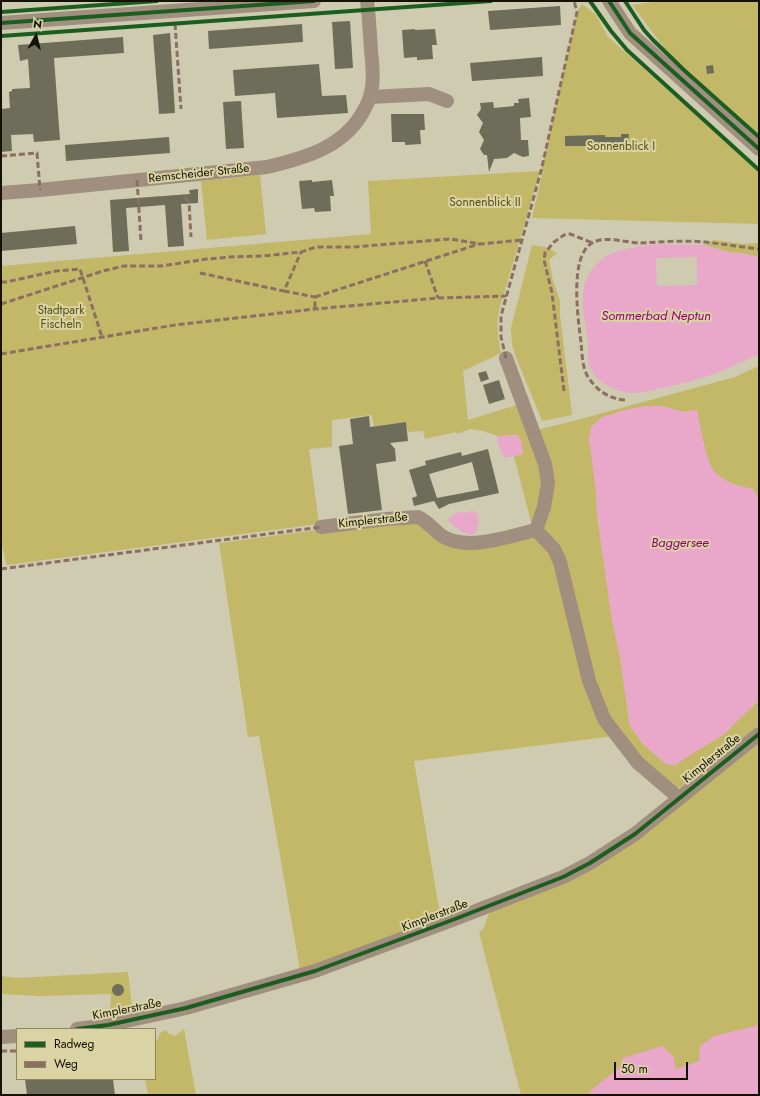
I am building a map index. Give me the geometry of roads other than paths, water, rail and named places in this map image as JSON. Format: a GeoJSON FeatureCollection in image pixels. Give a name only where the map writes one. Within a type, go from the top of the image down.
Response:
{"type":"FeatureCollection","features":[{"type":"Feature","properties":{"kind":"street"},"geometry":{"type":"LineString","coordinates":[[1,23],[314,1]]}},
{"type":"Feature","properties":{"kind":"street","name":"Remscheider Straße"},"geometry":{"type":"LineString","coordinates":[[1,192],[40,190],[267,166],[293,161],[314,153],[346,135],[354,127],[370,97],[373,72],[367,1]]}},
{"type":"Feature","properties":{"kind":"street"},"geometry":{"type":"LineString","coordinates":[[609,1],[630,33],[759,149]]}},
{"type":"Feature","properties":{"kind":"street"},"geometry":{"type":"LineString","coordinates":[[370,97],[429,94],[447,101]]}},
{"type":"Feature","properties":{"kind":"street"},"geometry":{"type":"LineString","coordinates":[[506,358],[545,464],[548,483],[544,507],[536,530]]}},
{"type":"Feature","properties":{"kind":"street","name":"Kimplerstraße"},"geometry":{"type":"LineString","coordinates":[[321,527],[418,517],[443,536],[453,541],[469,543],[487,541],[536,530],[554,549],[560,562],[589,681],[604,719],[638,762],[679,798]]}},
{"type":"Feature","properties":{"kind":"street","name":"Kimplerstraße"},"geometry":{"type":"LineString","coordinates":[[85,1028],[108,1025],[186,1008],[316,971],[563,877],[590,863],[635,834],[759,734]]}},
{"type":"Feature","properties":{"kind":"street"},"geometry":{"type":"LineString","coordinates":[[1,1037],[16,1036]]}},
{"type":"Feature","properties":{"kind":"water","name":"Sommerbad Neptun"},"geometry":{"type":"Polygon","coordinates":[[[657,244],[704,245],[733,253],[735,252],[759,257],[759,354],[723,370],[688,382],[643,392],[623,392],[614,389],[600,380],[589,365],[583,305],[584,286],[593,268],[609,254],[625,249],[657,244]]]}},
{"type":"Feature","properties":{"kind":"water","name":"Baggersee"},"geometry":{"type":"Polygon","coordinates":[[[644,406],[662,406],[683,412],[697,410],[701,433],[711,467],[722,478],[742,487],[753,489],[759,500],[759,700],[724,734],[676,765],[666,764],[643,744],[630,726],[620,657],[612,620],[597,514],[596,492],[589,439],[591,427],[602,417],[644,406]]]}},
{"type":"Feature","properties":{"kind":"water"},"geometry":{"type":"Polygon","coordinates":[[[518,435],[522,443],[523,454],[505,458],[498,445],[498,436],[518,435]]]}},
{"type":"Feature","properties":{"kind":"water"},"geometry":{"type":"Polygon","coordinates":[[[472,511],[475,512],[478,517],[478,527],[476,533],[472,535],[459,530],[448,520],[458,512],[466,513],[472,511]]]}},
{"type":"Feature","properties":{"kind":"water"},"geometry":{"type":"Polygon","coordinates":[[[759,1025],[759,1095],[587,1095],[620,1067],[623,1058],[662,1046],[673,1056],[676,1069],[699,1061],[700,1046],[714,1036],[759,1025]]]}},
{"type":"Feature","properties":{"kind":"park label","name":"Sonnenblick I"},"geometry":{"type":"Point","coordinates":[621,147]}},
{"type":"Feature","properties":{"kind":"park label","name":"Sonnenblick II"},"geometry":{"type":"Point","coordinates":[485,203]}},
{"type":"Feature","properties":{"kind":"park label","name":"Stadtpark Fischeln"},"geometry":{"type":"Point","coordinates":[61,318]}}]}
